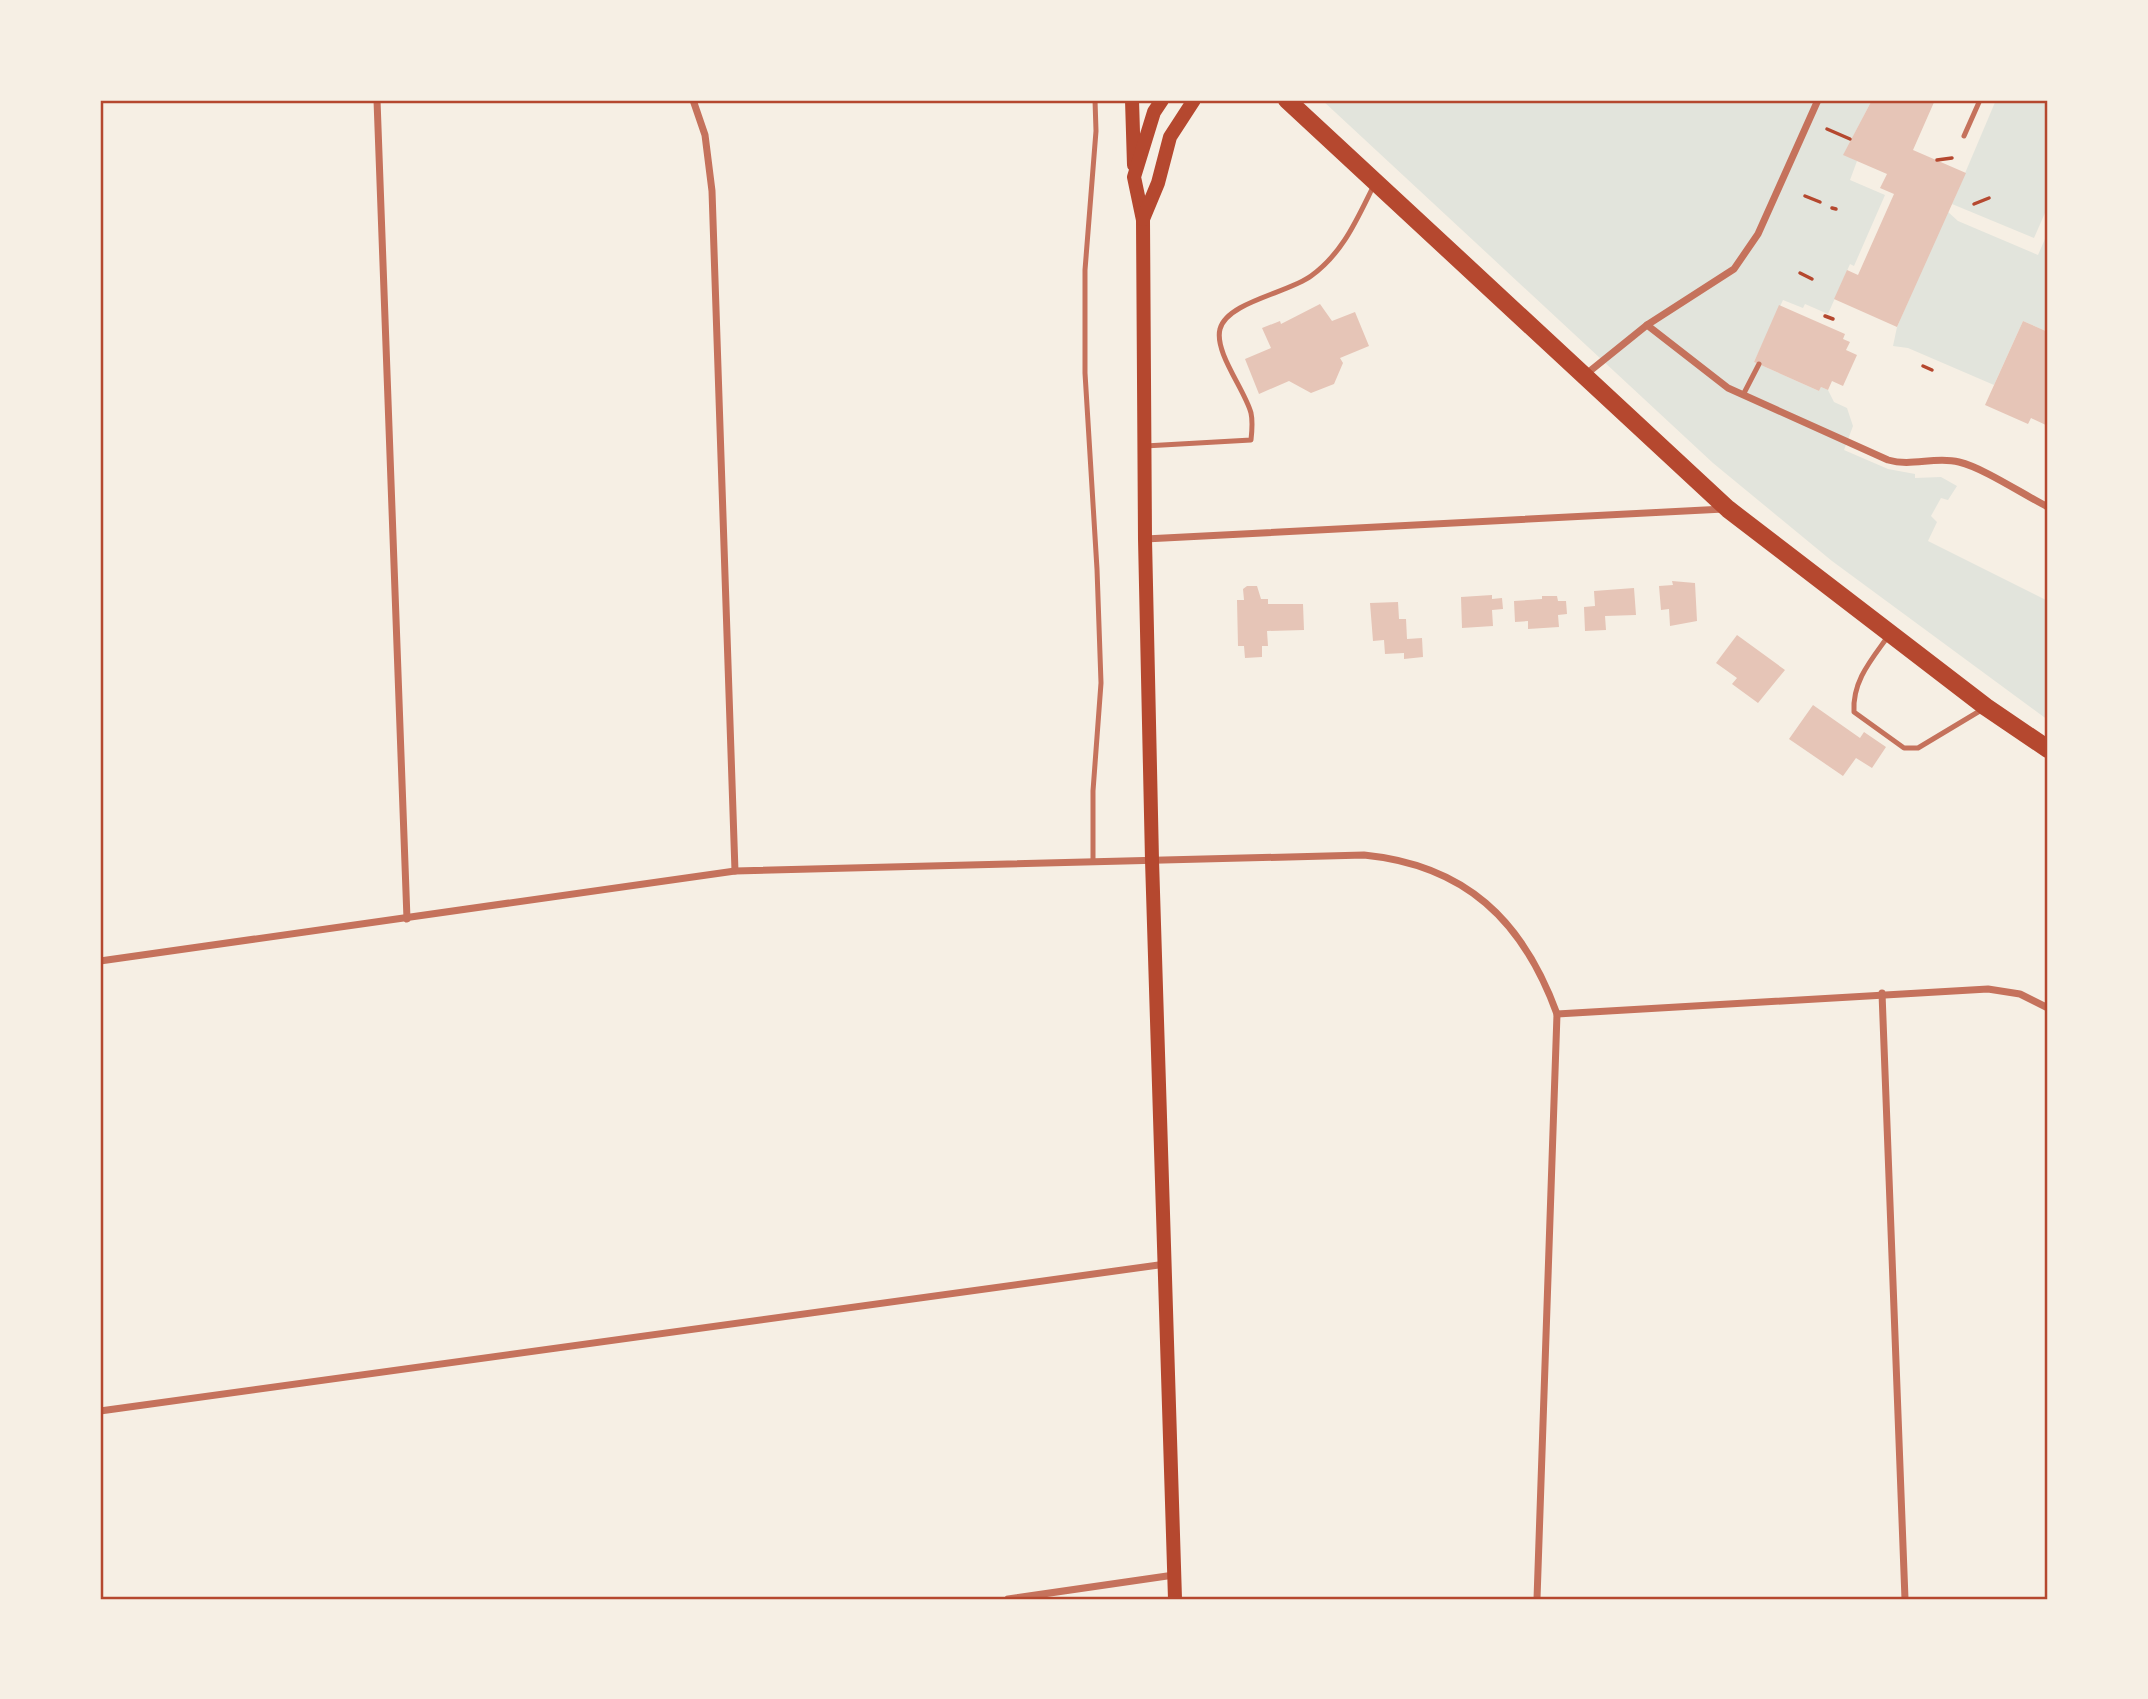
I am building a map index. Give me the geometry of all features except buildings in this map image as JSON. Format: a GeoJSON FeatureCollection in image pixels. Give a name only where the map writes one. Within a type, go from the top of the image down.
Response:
{"type":"FeatureCollection","features":[{"type":"Feature","properties":{"kind":"main road"},"geometry":{"type":"LineString","coordinates":[[1132,100],[1134,177],[1143,220],[1145,539],[1152,860],[1175,1599]]}},
{"type":"Feature","properties":{"kind":"main road"},"geometry":{"type":"LineString","coordinates":[[1134,177],[1154,111],[1161,100]]}},
{"type":"Feature","properties":{"kind":"main road"},"geometry":{"type":"LineString","coordinates":[[1143,220],[1158,183],[1170,137],[1194,100]]}},
{"type":"Feature","properties":{"kind":"main road"},"geometry":{"type":"LineString","coordinates":[[1287,100],[1728,509],[1986,707],[2048,749]]}},
{"type":"Feature","properties":{"kind":"street"},"geometry":{"type":"LineString","coordinates":[[377,100],[407,919]]}},
{"type":"Feature","properties":{"kind":"street"},"geometry":{"type":"LineString","coordinates":[[694,100],[705,135],[712,191],[735,871]]}},
{"type":"Feature","properties":{"kind":"street"},"geometry":{"type":"LineString","coordinates":[[1585,375],[1647,325],[1711,286],[1734,268],[1762,226],[1818,100]]}},
{"type":"Feature","properties":{"kind":"street"},"geometry":{"type":"LineString","coordinates":[[1647,325],[1709,375],[1743,396],[1888,460],[1904,464],[1942,459],[1962,462],[2048,507]]}},
{"type":"Feature","properties":{"kind":"street"},"geometry":{"type":"LineString","coordinates":[[1145,539],[1728,509]]}},
{"type":"Feature","properties":{"kind":"street"},"geometry":{"type":"LineString","coordinates":[[100,961],[735,871],[1364,855],[1426,866],[1467,888],[1500,916],[1516,935],[1546,984],[1557,1014],[1537,1599]]}},
{"type":"Feature","properties":{"kind":"street"},"geometry":{"type":"LineString","coordinates":[[1557,1014],[1882,993],[1988,989],[2020,994],[2048,1009]]}},
{"type":"Feature","properties":{"kind":"street"},"geometry":{"type":"LineString","coordinates":[[1882,993],[1905,1599]]}},
{"type":"Feature","properties":{"kind":"street"},"geometry":{"type":"LineString","coordinates":[[100,1411],[1166,1264]]}},
{"type":"Feature","properties":{"kind":"street"},"geometry":{"type":"LineString","coordinates":[[1008,1599],[1174,1575]]}},
{"type":"Feature","properties":{"kind":"lane"},"geometry":{"type":"LineString","coordinates":[[1093,862],[1093,791],[1101,683],[1085,270],[1096,131],[1095,100]]}},
{"type":"Feature","properties":{"kind":"lane"},"geometry":{"type":"LineString","coordinates":[[1964,136],[1980,100]]}},
{"type":"Feature","properties":{"kind":"lane"},"geometry":{"type":"LineString","coordinates":[[1144,447],[1251,440],[1251,412],[1220,344],[1220,328],[1235,310],[1286,291],[1311,276],[1342,248],[1376,182]]}},
{"type":"Feature","properties":{"kind":"lane"},"geometry":{"type":"LineString","coordinates":[[1743,396],[1759,364]]}},
{"type":"Feature","properties":{"kind":"lane"},"geometry":{"type":"LineString","coordinates":[[1891,632],[1860,676],[1853,695],[1854,712],[1904,748],[1919,748],[1986,707]]}},
{"type":"Feature","properties":{"kind":"path"},"geometry":{"type":"LineString","coordinates":[[1826,129],[1850,139]]}},
{"type":"Feature","properties":{"kind":"path"},"geometry":{"type":"LineString","coordinates":[[1937,160],[1952,158]]}},
{"type":"Feature","properties":{"kind":"path"},"geometry":{"type":"LineString","coordinates":[[1805,196],[1820,202]]}},
{"type":"Feature","properties":{"kind":"path"},"geometry":{"type":"LineString","coordinates":[[1974,204],[1989,198]]}},
{"type":"Feature","properties":{"kind":"path"},"geometry":{"type":"LineString","coordinates":[[1800,274],[1812,279]]}},
{"type":"Feature","properties":{"kind":"path"},"geometry":{"type":"LineString","coordinates":[[1825,316],[1833,319]]}},
{"type":"Feature","properties":{"kind":"path"},"geometry":{"type":"LineString","coordinates":[[1923,366],[1932,370]]}},
{"type":"Feature","properties":{"kind":"shaded area"},"geometry":{"type":"Polygon","coordinates":[[[1322,100],[1872,100],[1844,154],[1857,161],[1850,180],[1885,195],[1854,266],[1850,264],[1828,314],[1805,304],[1803,308],[1783,300],[1754,362],[1819,391],[1821,387],[1828,390],[1834,402],[1847,408],[1853,426],[1844,450],[1888,469],[1915,474],[1915,478],[1941,477],[1957,486],[1948,500],[1941,498],[1931,516],[1937,522],[1928,541],[2048,601],[2048,720],[1832,561],[1713,463],[1322,100]]]}},
{"type":"Feature","properties":{"kind":"shaded area"},"geometry":{"type":"Polygon","coordinates":[[[1996,100],[2048,100],[2048,206],[2034,238],[1952,204],[1996,100]]]}},
{"type":"Feature","properties":{"kind":"shaded area"},"geometry":{"type":"Polygon","coordinates":[[[1947,211],[1958,221],[2038,255],[2048,232],[2048,332],[2023,321],[1994,385],[1908,348],[1893,346],[1897,327],[1947,211]]]}}]}
